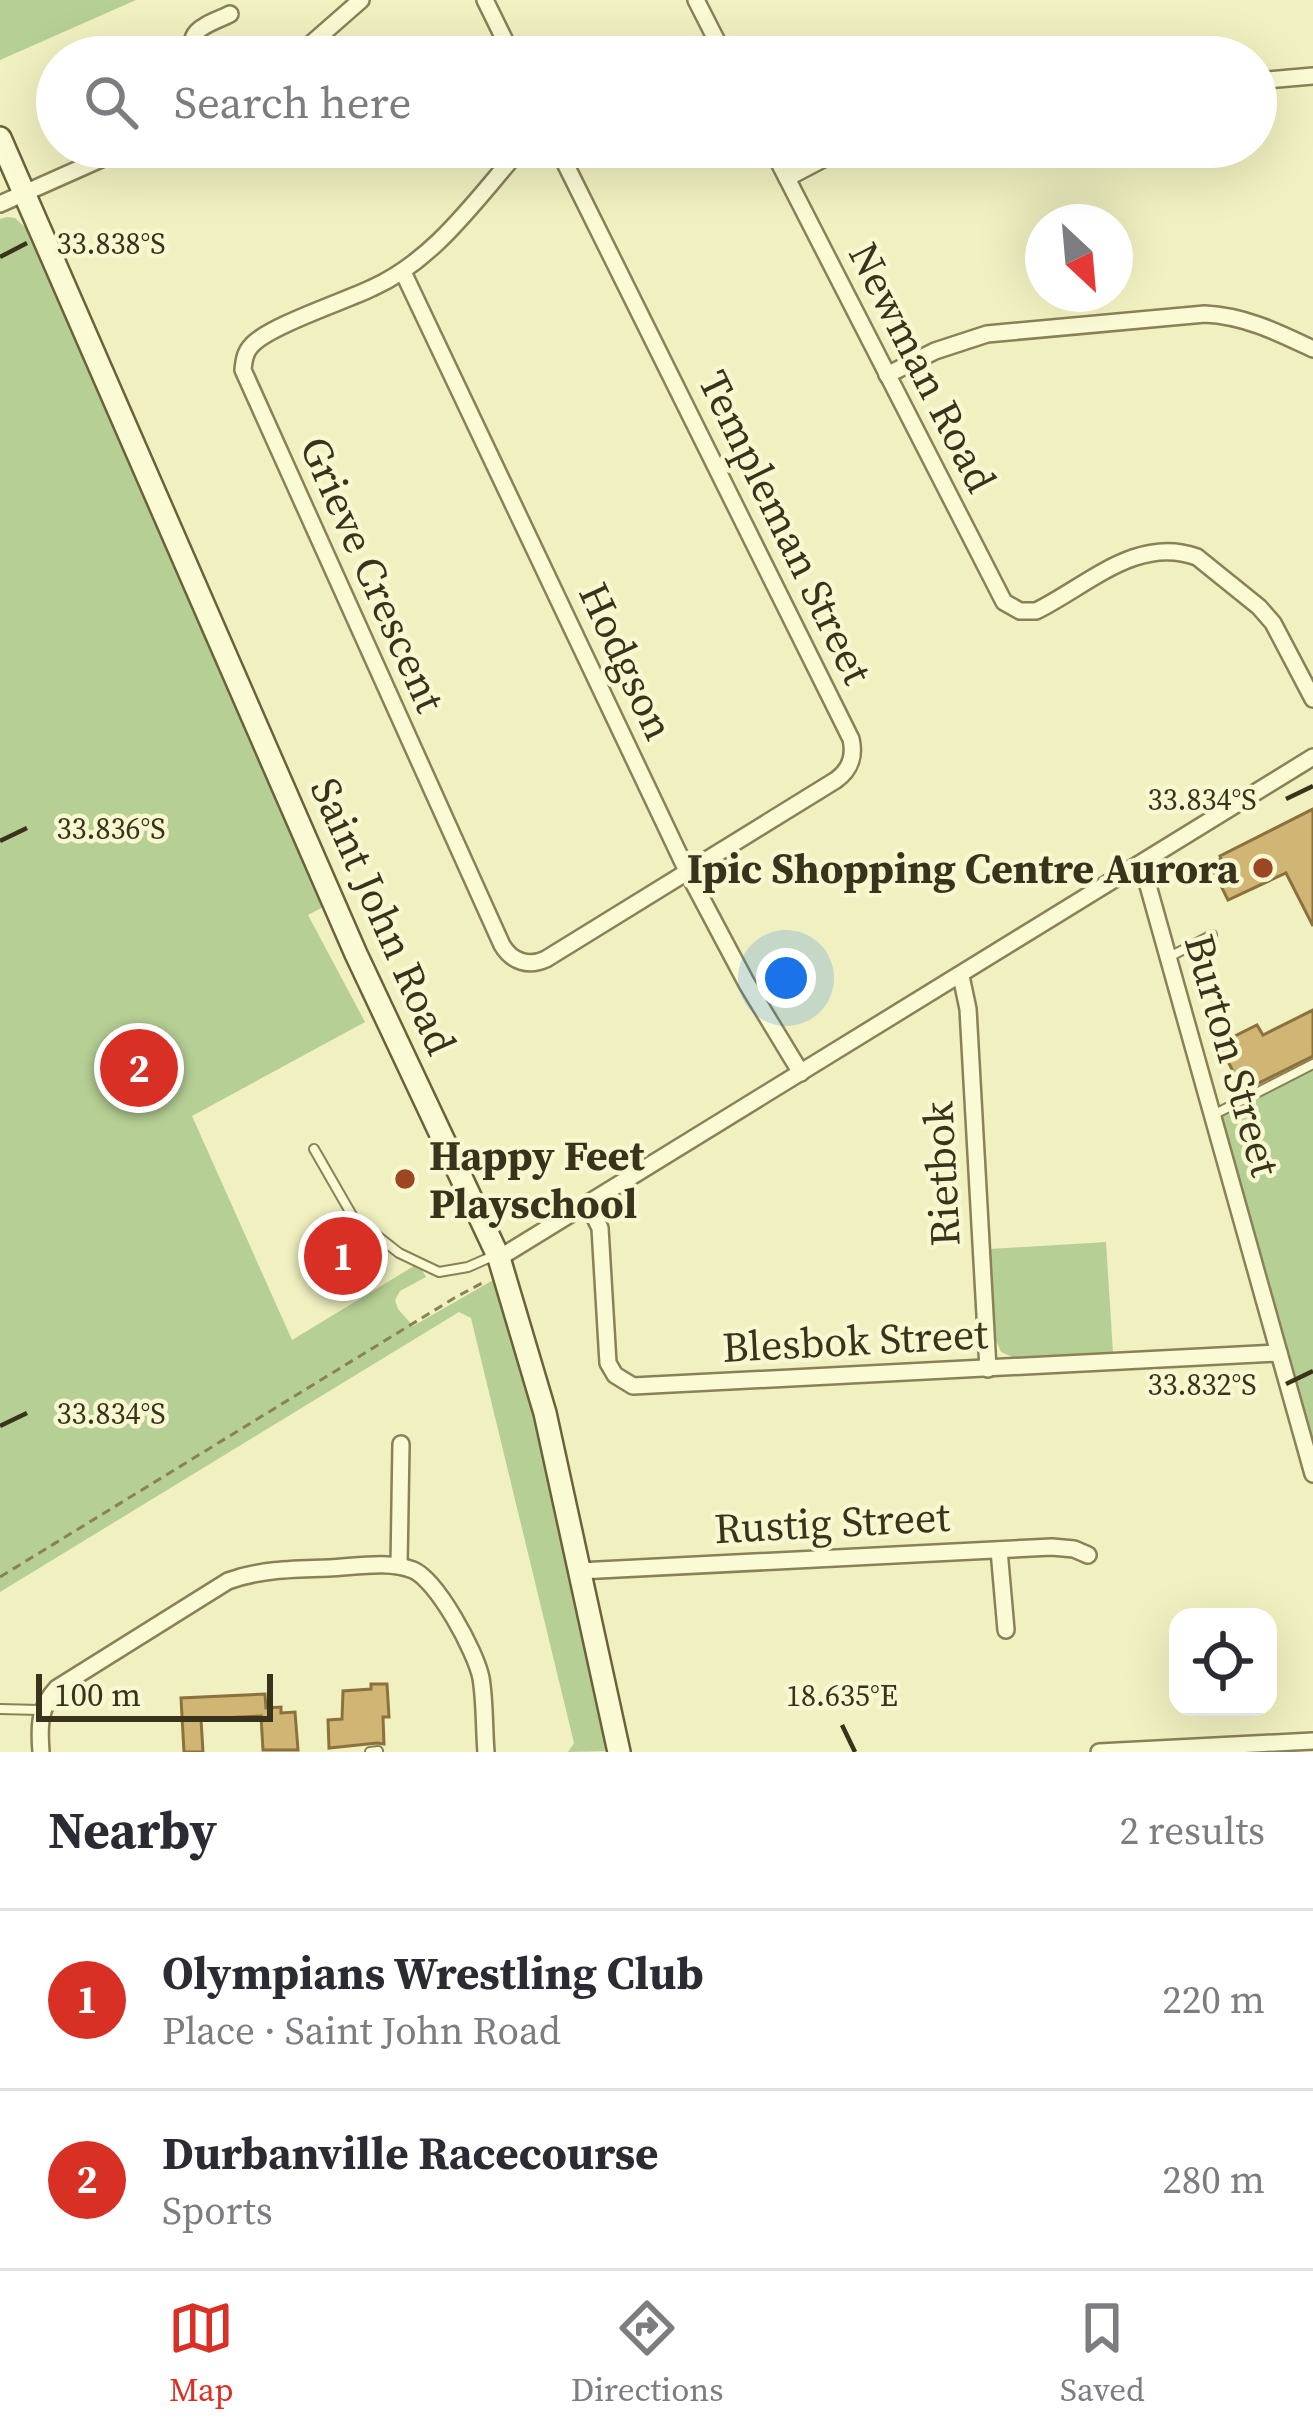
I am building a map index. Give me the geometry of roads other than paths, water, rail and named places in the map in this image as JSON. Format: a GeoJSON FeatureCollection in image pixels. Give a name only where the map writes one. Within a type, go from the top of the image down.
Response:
{"type":"FeatureCollection","features":[{"type":"Feature","properties":{"kind":"main road","name":"Saint John Road"},"geometry":{"type":"LineString","coordinates":[[0,138],[356,954],[500,1262],[545,1412],[619,1752]]}},
{"type":"Feature","properties":{"kind":"street"},"geometry":{"type":"LineString","coordinates":[[320,36],[361,0]]}},
{"type":"Feature","properties":{"kind":"street"},"geometry":{"type":"LineString","coordinates":[[485,0],[503,36]]}},
{"type":"Feature","properties":{"kind":"street"},"geometry":{"type":"LineString","coordinates":[[696,0],[714,36]]}},
{"type":"Feature","properties":{"kind":"street"},"geometry":{"type":"LineString","coordinates":[[193,36],[230,14]]}},
{"type":"Feature","properties":{"kind":"street"},"geometry":{"type":"LineString","coordinates":[[1277,79],[1313,76]]}},
{"type":"Feature","properties":{"kind":"street"},"geometry":{"type":"LineString","coordinates":[[0,204],[70,168]]}},
{"type":"Feature","properties":{"kind":"street","name":"Grieve Crescent"},"geometry":{"type":"LineString","coordinates":[[503,168],[403,272],[265,335],[248,350],[243,370],[502,945],[515,960],[539,962],[687,871]]}},
{"type":"Feature","properties":{"kind":"street","name":"Templeman Street"},"geometry":{"type":"LineString","coordinates":[[567,168],[852,746],[850,765],[841,776],[687,871]]}},
{"type":"Feature","properties":{"kind":"street","name":"Newman Road"},"geometry":{"type":"LineString","coordinates":[[782,168],[1000,597],[1009,606],[1020,611],[1043,608],[1136,555],[1168,550],[1188,554],[1265,613],[1313,699]]}},
{"type":"Feature","properties":{"kind":"street"},"geometry":{"type":"LineString","coordinates":[[787,178],[806,168]]}},
{"type":"Feature","properties":{"kind":"street","name":"Hodgson"},"geometry":{"type":"LineString","coordinates":[[403,272],[687,871],[801,1073]]}},
{"type":"Feature","properties":{"kind":"street"},"geometry":{"type":"LineString","coordinates":[[887,375],[935,350],[987,334],[1205,314],[1258,324],[1313,349]]}},
{"type":"Feature","properties":{"kind":"street"},"geometry":{"type":"LineString","coordinates":[[500,1262],[1313,757]]}},
{"type":"Feature","properties":{"kind":"street","name":"Burton Street"},"geometry":{"type":"LineString","coordinates":[[1142,864],[1168,957],[1200,1042],[1213,1115],[1313,1474]]}},
{"type":"Feature","properties":{"kind":"street","name":"Rietbok"},"geometry":{"type":"LineString","coordinates":[[961,976],[968,1009],[988,1369]]}},
{"type":"Feature","properties":{"kind":"street","name":"Blesbok Street"},"geometry":{"type":"LineString","coordinates":[[588,1204],[600,1228],[608,1363],[626,1384],[640,1387],[1279,1353]]}},
{"type":"Feature","properties":{"kind":"street"},"geometry":{"type":"LineString","coordinates":[[400,1566],[401,1444]]}},
{"type":"Feature","properties":{"kind":"street","name":"Rustig Street"},"geometry":{"type":"LineString","coordinates":[[579,1571],[1052,1547],[1088,1555]]}},
{"type":"Feature","properties":{"kind":"street"},"geometry":{"type":"LineString","coordinates":[[999,1550],[1006,1630]]}},
{"type":"Feature","properties":{"kind":"street"},"geometry":{"type":"LineString","coordinates":[[41,1752],[42,1711],[64,1682],[228,1581],[265,1571],[400,1566],[418,1572],[432,1585],[475,1658],[482,1680],[485,1752]]}},
{"type":"Feature","properties":{"kind":"street"},"geometry":{"type":"LineString","coordinates":[[1099,1752],[1313,1741]]}},
{"type":"Feature","properties":{"kind":"lane"},"geometry":{"type":"LineString","coordinates":[[1168,957],[1213,935]]}},
{"type":"Feature","properties":{"kind":"lane"},"geometry":{"type":"LineString","coordinates":[[1213,1115],[1313,1064]]}},
{"type":"Feature","properties":{"kind":"lane"},"geometry":{"type":"LineString","coordinates":[[314,1149],[353,1217],[422,1266],[450,1272],[500,1262]]}},
{"type":"Feature","properties":{"kind":"lane"},"geometry":{"type":"LineString","coordinates":[[0,1709],[42,1711]]}},
{"type":"Feature","properties":{"kind":"place","name":"Ipic Shopping Centre Aurora"},"geometry":{"type":"Point","coordinates":[1263,868]}},
{"type":"Feature","properties":{"kind":"place","name":"Durbanville Racecourse"},"geometry":{"type":"Point","coordinates":[139,1068]}},
{"type":"Feature","properties":{"kind":"place","name":"Happy Feet Playschool"},"geometry":{"type":"Point","coordinates":[405,1179]}},
{"type":"Feature","properties":{"kind":"place","name":"Olympians Wrestling Club"},"geometry":{"type":"Point","coordinates":[343,1256]}}]}
